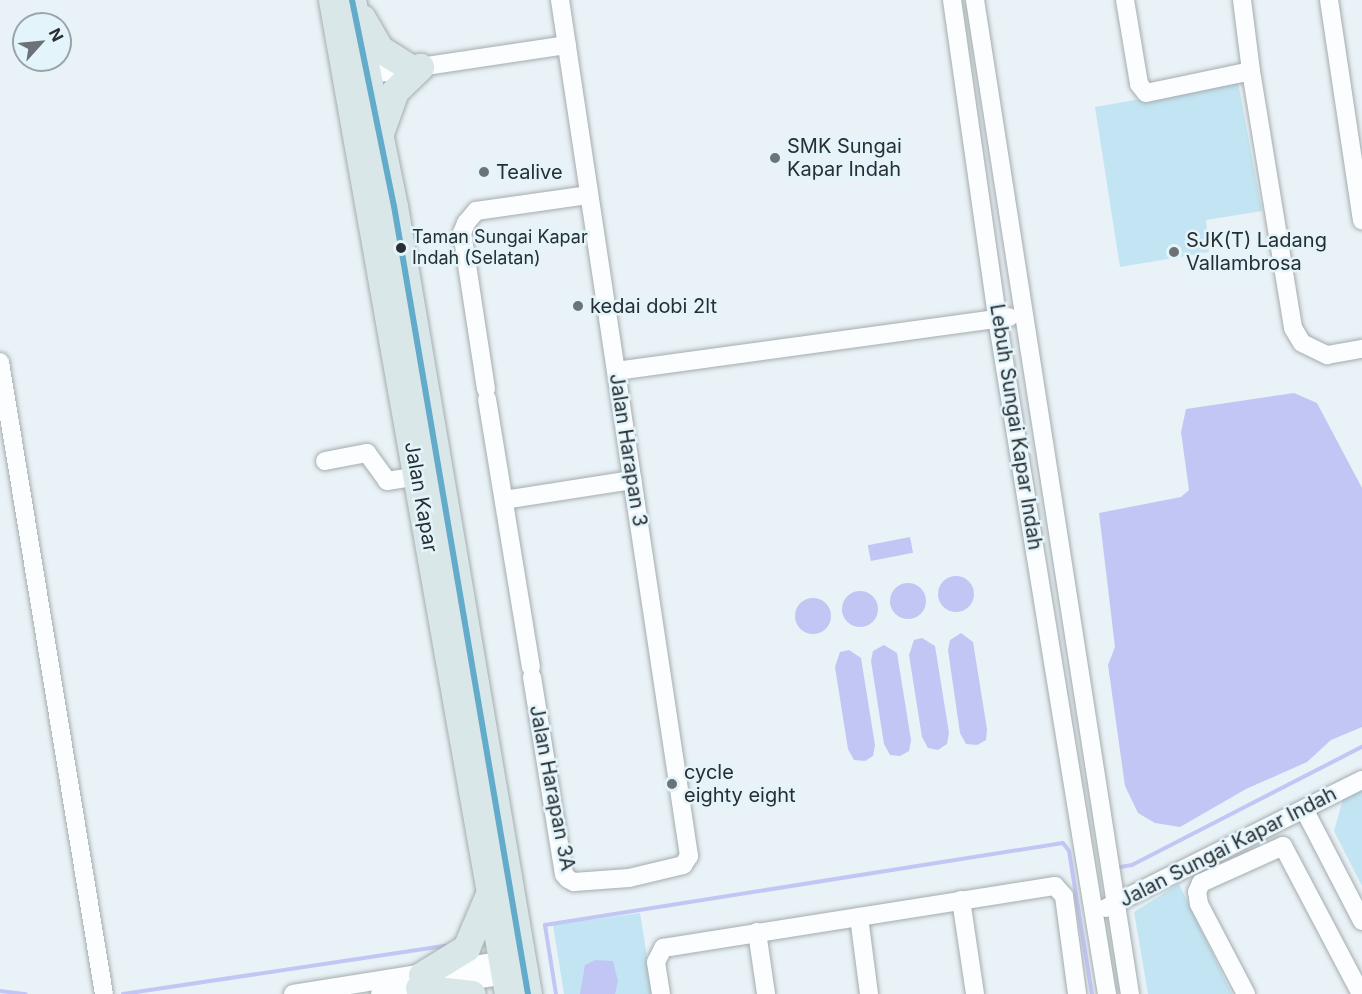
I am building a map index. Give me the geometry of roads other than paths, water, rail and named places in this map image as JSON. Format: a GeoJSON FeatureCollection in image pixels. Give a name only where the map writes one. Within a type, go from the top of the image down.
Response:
{"type":"FeatureCollection","features":[{"type":"Feature","properties":{"kind":"highway"},"geometry":{"type":"LineString","coordinates":[[342,0],[380,49],[415,68],[395,91],[387,105],[379,139]]}},
{"type":"Feature","properties":{"kind":"highway","name":"Jalan Kapar"},"geometry":{"type":"LineString","coordinates":[[342,0],[366,75],[394,206],[515,976]]}},
{"type":"Feature","properties":{"kind":"highway","name":"Jalan Kapar"},"geometry":{"type":"LineString","coordinates":[[342,0],[368,196],[490,891],[515,976]]}},
{"type":"Feature","properties":{"kind":"highway"},"geometry":{"type":"LineString","coordinates":[[420,981],[466,948],[490,891]]}},
{"type":"Feature","properties":{"kind":"highway"},"geometry":{"type":"LineString","coordinates":[[420,981],[472,994]]}},
{"type":"Feature","properties":{"kind":"street","name":"Jalan Harapan 3"},"geometry":{"type":"LineString","coordinates":[[560,0],[689,856]]}},
{"type":"Feature","properties":{"kind":"street","name":"Lebuh Sungai Kapar Indah"},"geometry":{"type":"LineString","coordinates":[[952,0],[997,318],[1093,913]]}},
{"type":"Feature","properties":{"kind":"street","name":"Lebuh Sungai Kapar Indah"},"geometry":{"type":"LineString","coordinates":[[975,0],[1115,905]]}},
{"type":"Feature","properties":{"kind":"street"},"geometry":{"type":"LineString","coordinates":[[1125,0],[1139,84],[1146,93],[1251,71]]}},
{"type":"Feature","properties":{"kind":"street"},"geometry":{"type":"LineString","coordinates":[[1242,0],[1251,71],[1293,328],[1302,343],[1327,355],[1362,349]]}},
{"type":"Feature","properties":{"kind":"street"},"geometry":{"type":"LineString","coordinates":[[1329,0],[1362,222]]}},
{"type":"Feature","properties":{"kind":"street"},"geometry":{"type":"LineString","coordinates":[[368,196],[371,171],[359,95],[366,75],[567,45]]}},
{"type":"Feature","properties":{"kind":"street","name":"Jalan Harapan 3A"},"geometry":{"type":"LineString","coordinates":[[589,195],[476,211],[466,223],[462,233],[486,394],[564,874],[574,882],[629,878],[683,865],[689,856]]}},
{"type":"Feature","properties":{"kind":"street"},"geometry":{"type":"LineString","coordinates":[[616,371],[1022,315]]}},
{"type":"Feature","properties":{"kind":"street"},"geometry":{"type":"LineString","coordinates":[[0,362],[91,898],[89,913],[108,988]]}},
{"type":"Feature","properties":{"kind":"street"},"geometry":{"type":"LineString","coordinates":[[1025,487],[1026,426],[1038,418]]}},
{"type":"Feature","properties":{"kind":"street"},"geometry":{"type":"LineString","coordinates":[[325,461],[367,453],[387,482],[417,476]]}},
{"type":"Feature","properties":{"kind":"street"},"geometry":{"type":"LineString","coordinates":[[504,500],[632,480]]}},
{"type":"Feature","properties":{"kind":"street","name":"Jalan Sungai Kapar Indah"},"geometry":{"type":"LineString","coordinates":[[1093,913],[1115,905],[1362,780]]}},
{"type":"Feature","properties":{"kind":"street"},"geometry":{"type":"LineString","coordinates":[[1304,809],[1362,921]]}},
{"type":"Feature","properties":{"kind":"street"},"geometry":{"type":"LineString","coordinates":[[1246,994],[1199,904],[1197,892],[1201,883],[1283,846],[1361,994]]}},
{"type":"Feature","properties":{"kind":"street"},"geometry":{"type":"LineString","coordinates":[[661,994],[656,962],[663,948],[1055,886],[1061,890],[1077,994]]}},
{"type":"Feature","properties":{"kind":"street"},"geometry":{"type":"LineString","coordinates":[[961,900],[975,994]]}},
{"type":"Feature","properties":{"kind":"street"},"geometry":{"type":"LineString","coordinates":[[1115,905],[1130,994]]}},
{"type":"Feature","properties":{"kind":"street"},"geometry":{"type":"LineString","coordinates":[[1093,913],[1107,994]]}},
{"type":"Feature","properties":{"kind":"street"},"geometry":{"type":"LineString","coordinates":[[859,916],[870,994]]}},
{"type":"Feature","properties":{"kind":"street"},"geometry":{"type":"LineString","coordinates":[[757,932],[766,994]]}},
{"type":"Feature","properties":{"kind":"street"},"geometry":{"type":"LineString","coordinates":[[293,994],[420,981],[515,976]]}},
{"type":"Feature","properties":{"kind":"street"},"geometry":{"type":"LineString","coordinates":[[380,994],[420,981]]}},
{"type":"Feature","properties":{"kind":"water"},"geometry":{"type":"Polygon","coordinates":[[[1294,393],[1317,403],[1362,488],[1362,727],[1331,740],[1307,762],[1246,789],[1180,827],[1155,823],[1138,813],[1125,786],[1108,665],[1115,647],[1099,513],[1181,497],[1189,490],[1181,432],[1186,409],[1294,393]]]}},
{"type":"Feature","properties":{"kind":"water"},"geometry":{"type":"Polygon","coordinates":[[[910,537],[913,553],[871,561],[868,545],[910,537]]]}},
{"type":"Feature","properties":{"kind":"water"},"geometry":{"type":"Polygon","coordinates":[[[956,576],[969,581],[974,594],[969,607],[956,612],[943,607],[938,594],[943,581],[956,576]]]}},
{"type":"Feature","properties":{"kind":"water"},"geometry":{"type":"Polygon","coordinates":[[[908,583],[921,588],[926,601],[921,614],[908,619],[895,614],[890,601],[895,588],[908,583]]]}},
{"type":"Feature","properties":{"kind":"water"},"geometry":{"type":"Polygon","coordinates":[[[860,591],[873,596],[878,609],[873,622],[860,627],[847,622],[842,609],[847,596],[860,591]]]}},
{"type":"Feature","properties":{"kind":"water"},"geometry":{"type":"Polygon","coordinates":[[[813,598],[826,603],[831,616],[826,629],[813,634],[800,629],[795,616],[800,603],[813,598]]]}},
{"type":"Feature","properties":{"kind":"water"},"geometry":{"type":"Polygon","coordinates":[[[961,633],[973,642],[987,729],[986,740],[977,745],[966,744],[960,733],[948,650],[950,640],[961,633]]]}},
{"type":"Feature","properties":{"kind":"water"},"geometry":{"type":"Polygon","coordinates":[[[922,638],[935,646],[949,733],[947,744],[938,750],[928,748],[922,737],[909,655],[914,640],[922,638]]]}},
{"type":"Feature","properties":{"kind":"water"},"geometry":{"type":"Polygon","coordinates":[[[884,645],[897,653],[911,740],[909,751],[900,756],[890,755],[884,744],[871,661],[873,651],[884,645]]]}},
{"type":"Feature","properties":{"kind":"water"},"geometry":{"type":"Polygon","coordinates":[[[849,650],[861,658],[875,745],[873,756],[865,761],[854,760],[848,749],[835,667],[840,652],[849,650]]]}},
{"type":"Feature","properties":{"kind":"water"},"geometry":{"type":"Polygon","coordinates":[[[595,960],[613,961],[618,981],[615,994],[580,994],[585,965],[595,960]]]}},
{"type":"Feature","properties":{"kind":"waterway"},"geometry":{"type":"LineString","coordinates":[[1115,868],[1132,865],[1362,747]]}},
{"type":"Feature","properties":{"kind":"waterway"},"geometry":{"type":"LineString","coordinates":[[556,994],[545,925],[1063,843],[1069,851],[1092,994]]}},
{"type":"Feature","properties":{"kind":"waterway"},"geometry":{"type":"LineString","coordinates":[[123,994],[445,946]]}},
{"type":"Feature","properties":{"kind":"waterway"},"geometry":{"type":"LineString","coordinates":[[0,991],[26,994]]}},
{"type":"Feature","properties":{"kind":"place","name":"SMK Sungai Kapar Indah"},"geometry":{"type":"Point","coordinates":[775,158]}},
{"type":"Feature","properties":{"kind":"place","name":"Tealive"},"geometry":{"type":"Point","coordinates":[484,172]}},
{"type":"Feature","properties":{"kind":"place","name":"Taman Sungai Kapar Indah (Selatan)"},"geometry":{"type":"Point","coordinates":[401,248]}},
{"type":"Feature","properties":{"kind":"place","name":"SJK(T) Ladang Vallambrosa"},"geometry":{"type":"Point","coordinates":[1174,252]}},
{"type":"Feature","properties":{"kind":"place","name":"kedai dobi 2lt"},"geometry":{"type":"Point","coordinates":[578,306]}},
{"type":"Feature","properties":{"kind":"place","name":"cycle eighty eight"},"geometry":{"type":"Point","coordinates":[672,784]}}]}
